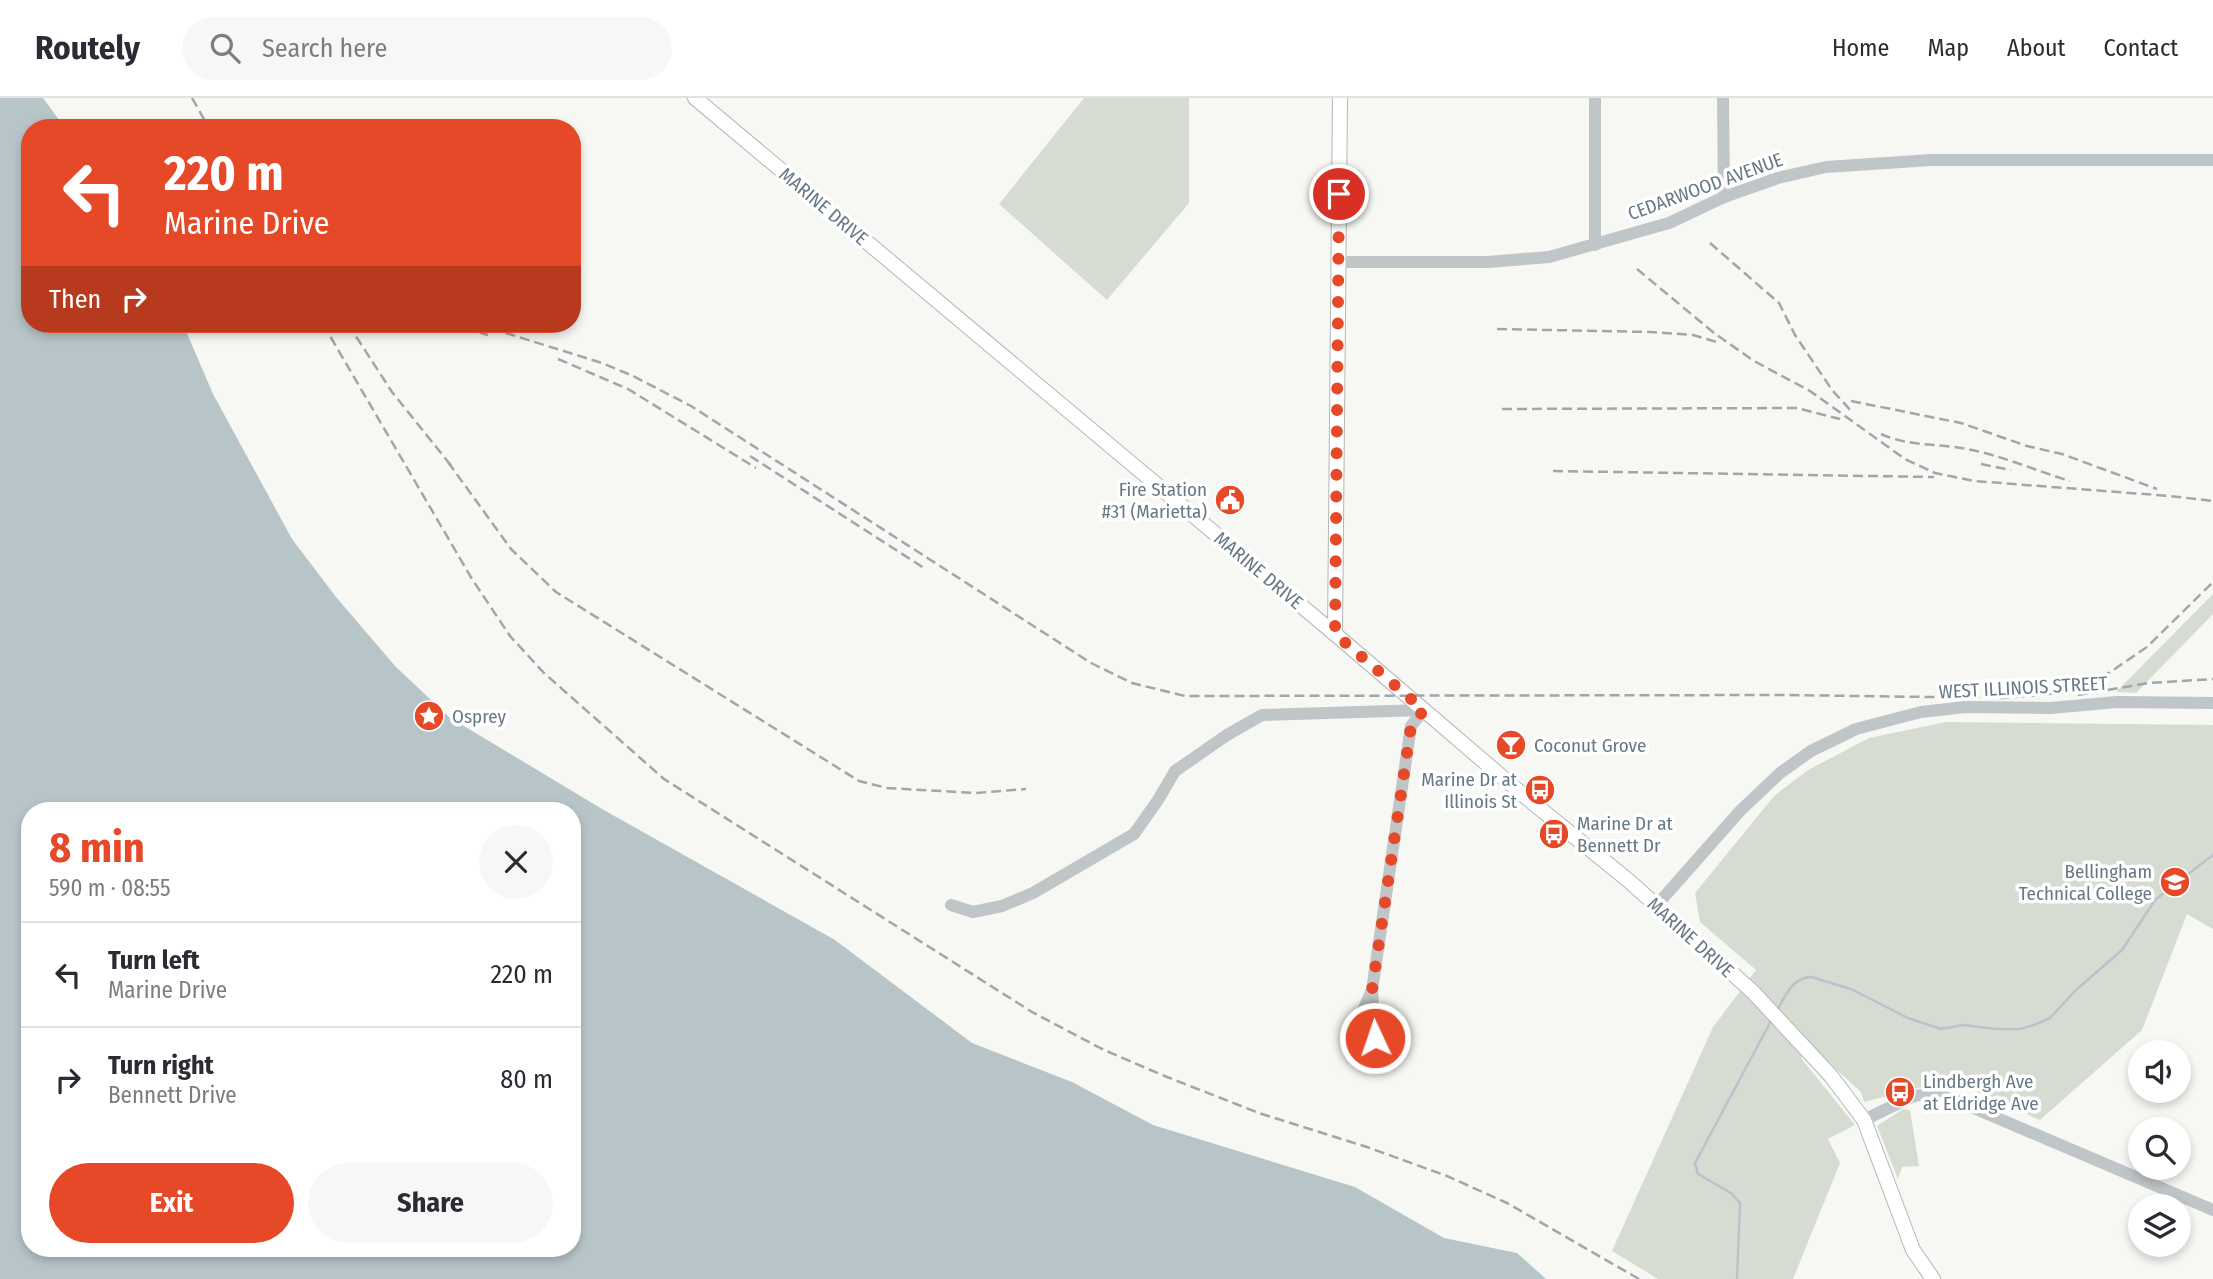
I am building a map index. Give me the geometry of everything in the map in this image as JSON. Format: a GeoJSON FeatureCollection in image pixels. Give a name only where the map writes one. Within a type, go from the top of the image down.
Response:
{"type":"FeatureCollection","features":[{"type":"Feature","properties":{"kind":"main road","name":"MARINE DRIVE"},"geometry":{"type":"LineString","coordinates":[[695,98],[1656,905],[1753,992],[1831,1076],[1864,1120],[1913,1250],[1933,1279]]}},
{"type":"Feature","properties":{"kind":"main road"},"geometry":{"type":"LineString","coordinates":[[1335,634],[1340,98]]}},
{"type":"Feature","properties":{"kind":"street"},"geometry":{"type":"LineString","coordinates":[[1595,98],[1595,245]]}},
{"type":"Feature","properties":{"kind":"street"},"geometry":{"type":"LineString","coordinates":[[1723,98],[1724,197]]}},
{"type":"Feature","properties":{"kind":"street","name":"CEDARWOOD AVENUE"},"geometry":{"type":"LineString","coordinates":[[1339,262],[1488,262],[1549,257],[1669,223],[1724,197],[1777,178],[1839,166],[1931,160],[2213,160]]}},
{"type":"Feature","properties":{"kind":"street","name":"WEST ILLINOIS STREET"},"geometry":{"type":"LineString","coordinates":[[1656,905],[1740,811],[1770,782],[1811,751],[1856,729],[1921,712],[1965,707],[2051,708],[2117,702],[2213,703]]}},
{"type":"Feature","properties":{"kind":"street"},"geometry":{"type":"LineString","coordinates":[[951,905],[973,912],[1002,906],[1033,893],[1133,834],[1175,771],[1227,735],[1262,715],[1424,710]]}},
{"type":"Feature","properties":{"kind":"street"},"geometry":{"type":"LineString","coordinates":[[1372,990],[1411,726],[1424,710]]}},
{"type":"Feature","properties":{"kind":"street"},"geometry":{"type":"LineString","coordinates":[[1864,1120],[1911,1097],[1929,1093],[1955,1100],[2213,1210]]}},
{"type":"Feature","properties":{"kind":"shaded area"},"geometry":{"type":"Polygon","coordinates":[[[0,98],[43,98],[58,119],[21,119],[21,333],[187,333],[213,394],[292,539],[336,597],[395,666],[449,717],[602,809],[835,940],[972,1043],[1072,1082],[1153,1125],[1355,1187],[1444,1238],[1517,1253],[1546,1279],[0,1279],[0,98]]]}},
{"type":"Feature","properties":{"kind":"shaded area"},"geometry":{"type":"Polygon","coordinates":[[[1084,98],[1189,98],[1189,203],[1107,300],[999,204],[1084,98]]]}},
{"type":"Feature","properties":{"kind":"shaded area"},"geometry":{"type":"Polygon","coordinates":[[[2213,594],[2213,614],[2136,693],[2116,692],[2213,594]]]}},
{"type":"Feature","properties":{"kind":"shaded area"},"geometry":{"type":"Polygon","coordinates":[[[1946,722],[2213,725],[2213,929],[2187,914],[2142,1030],[2040,1120],[1949,1080],[1864,1102],[1861,1092],[1813,1048],[1801,1058],[1855,1125],[1828,1139],[1840,1163],[1793,1279],[1658,1279],[1612,1251],[1713,1027],[1756,970],[1700,922],[1695,893],[1774,796],[1808,770],[1869,738],[1946,722]]]}},
{"type":"Feature","properties":{"kind":"shaded area"},"geometry":{"type":"Polygon","coordinates":[[[1903,1109],[1910,1110],[1919,1166],[1902,1167],[1898,1179],[1877,1126],[1903,1109]]]}},
{"type":"Feature","properties":{"kind":"waterway"},"geometry":{"type":"LineString","coordinates":[[1777,1011],[1794,984],[1811,977],[1851,989],[1908,1018],[1941,1029],[1963,1025],[2020,1029],[2034,1025],[2050,1018],[2076,990],[2122,950],[2155,900],[2213,855]]}},
{"type":"Feature","properties":{"kind":"waterway"},"geometry":{"type":"LineString","coordinates":[[1737,1279],[1740,1203],[1731,1193],[1698,1174],[1695,1163],[1772,1019]]}},
{"type":"Feature","properties":{"kind":"railway"},"geometry":{"type":"LineString","coordinates":[[192,98],[204,119]]}},
{"type":"Feature","properties":{"kind":"railway"},"geometry":{"type":"LineString","coordinates":[[1710,243],[1779,303],[1795,335],[1832,390],[1853,413]]}},
{"type":"Feature","properties":{"kind":"railway"},"geometry":{"type":"LineString","coordinates":[[1637,269],[1714,333],[1754,361],[1810,391],[1905,459],[1935,473],[1974,481],[2213,501]]}},
{"type":"Feature","properties":{"kind":"railway"},"geometry":{"type":"LineString","coordinates":[[1497,329],[1651,332],[1693,335],[1720,343]]}},
{"type":"Feature","properties":{"kind":"railway"},"geometry":{"type":"LineString","coordinates":[[328,333],[472,579],[510,636],[544,673],[664,779],[1032,1012],[1104,1050],[1259,1113],[1447,1176],[1507,1203],[1639,1279]]}},
{"type":"Feature","properties":{"kind":"railway"},"geometry":{"type":"LineString","coordinates":[[354,333],[392,392],[453,468]]}},
{"type":"Feature","properties":{"kind":"railway"},"geometry":{"type":"LineString","coordinates":[[481,333],[488,335]]}},
{"type":"Feature","properties":{"kind":"railway"},"geometry":{"type":"LineString","coordinates":[[506,333],[602,363],[691,406],[1091,663],[1132,683],[1185,696],[1787,695],[2001,698],[2043,695],[2077,688],[2100,679],[2147,647],[2213,582]]}},
{"type":"Feature","properties":{"kind":"railway"},"geometry":{"type":"LineString","coordinates":[[558,359],[628,389],[756,468]]}},
{"type":"Feature","properties":{"kind":"railway"},"geometry":{"type":"LineString","coordinates":[[1851,401],[1961,423],[2027,446],[2062,454],[2157,489]]}},
{"type":"Feature","properties":{"kind":"railway"},"geometry":{"type":"LineString","coordinates":[[1502,409],[1797,408],[1840,419]]}},
{"type":"Feature","properties":{"kind":"railway"},"geometry":{"type":"LineString","coordinates":[[1881,434],[1903,441],[1984,453],[2070,481]]}},
{"type":"Feature","properties":{"kind":"railway"},"geometry":{"type":"LineString","coordinates":[[750,456],[924,568]]}},
{"type":"Feature","properties":{"kind":"railway"},"geometry":{"type":"LineString","coordinates":[[448,462],[511,549],[556,592],[859,781],[887,788],[975,793],[1026,789]]}},
{"type":"Feature","properties":{"kind":"railway"},"geometry":{"type":"LineString","coordinates":[[1981,464],[2011,470]]}},
{"type":"Feature","properties":{"kind":"railway"},"geometry":{"type":"LineString","coordinates":[[1553,471],[1934,477]]}},
{"type":"Feature","properties":{"kind":"railway"},"geometry":{"type":"LineString","coordinates":[[2078,695],[2149,683],[2213,679]]}},
{"type":"Feature","properties":{"kind":"place","name":"Fire Station #31 (Marietta)"},"geometry":{"type":"Point","coordinates":[1230,500]}},
{"type":"Feature","properties":{"kind":"place","name":"Osprey"},"geometry":{"type":"Point","coordinates":[429,716]}},
{"type":"Feature","properties":{"kind":"place","name":"Coconut Grove"},"geometry":{"type":"Point","coordinates":[1511,745]}},
{"type":"Feature","properties":{"kind":"place","name":"Marine Dr at Illinois St"},"geometry":{"type":"Point","coordinates":[1540,790]}},
{"type":"Feature","properties":{"kind":"place","name":"Marine Dr at Bennett Dr"},"geometry":{"type":"Point","coordinates":[1554,834]}},
{"type":"Feature","properties":{"kind":"place","name":"Bellingham Technical College"},"geometry":{"type":"Point","coordinates":[2175,882]}},
{"type":"Feature","properties":{"kind":"place","name":"Lindbergh Ave at Eldridge Ave"},"geometry":{"type":"Point","coordinates":[1900,1092]}},
{"type":"Feature","properties":{"kind":"route"},"geometry":{"type":"LineString","coordinates":[[1339,194],[1335,634],[1424,710],[1411,726],[1372,990],[1375,1038]]}}]}
